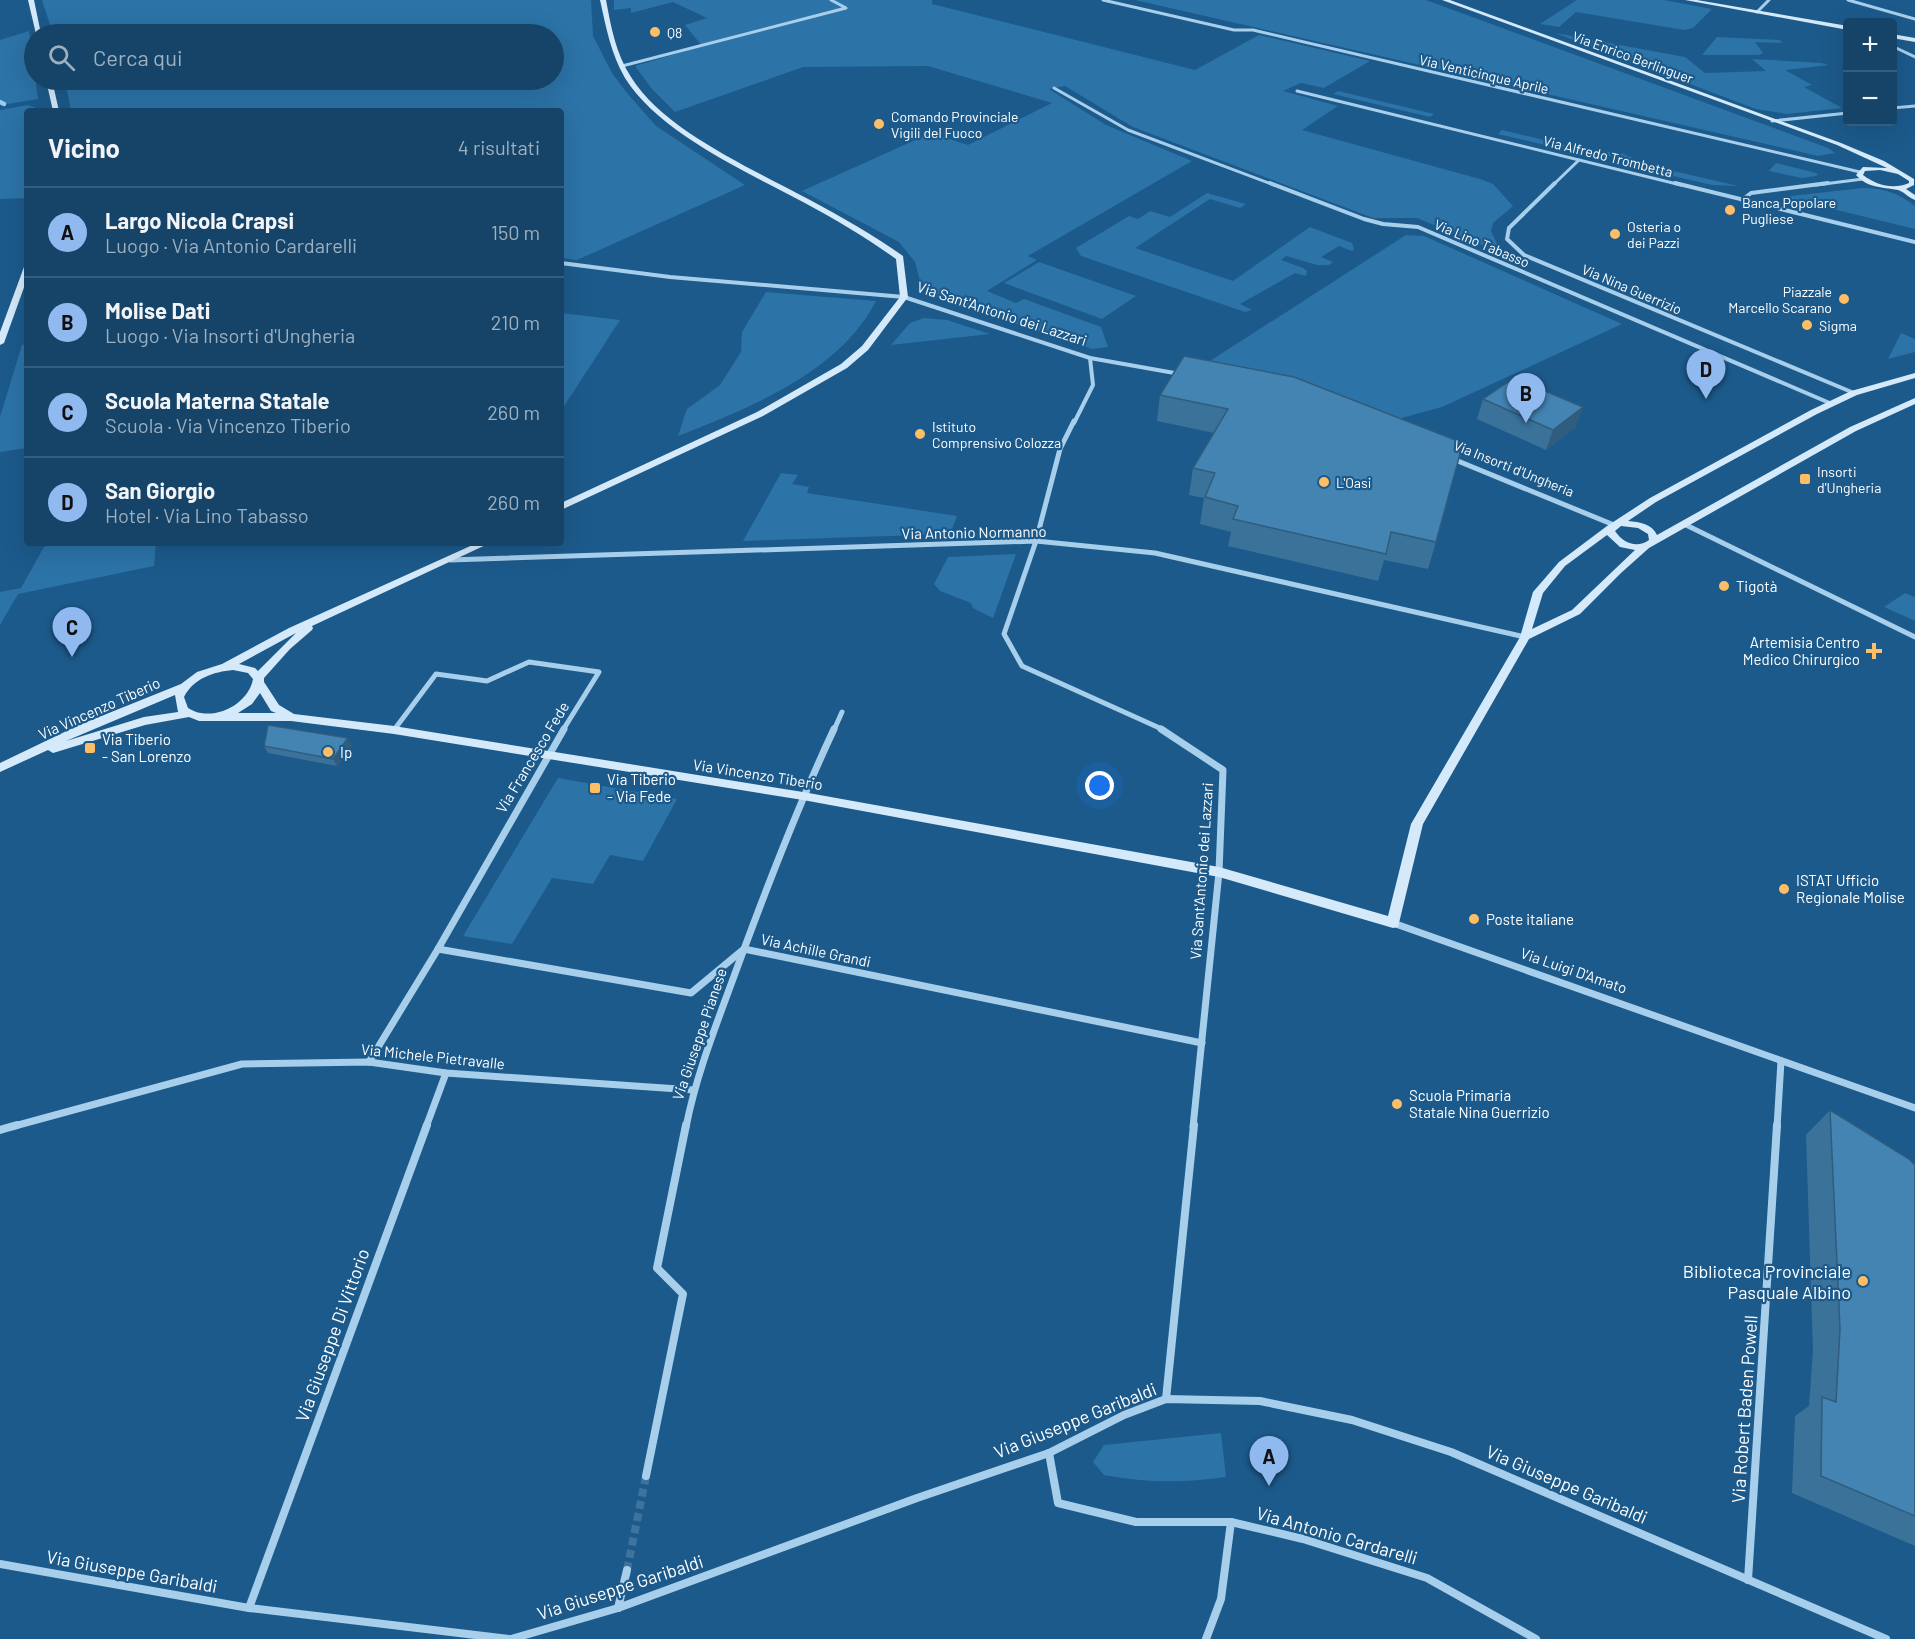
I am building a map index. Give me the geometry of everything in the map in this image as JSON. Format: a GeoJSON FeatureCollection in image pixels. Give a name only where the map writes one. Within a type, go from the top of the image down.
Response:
{"type":"FeatureCollection","features":[{"type":"Feature","properties":{"kind":"main road"},"geometry":{"type":"LineString","coordinates":[[31,0],[37,24]]}},
{"type":"Feature","properties":{"kind":"main road","name":"Via Sant'Antonio dei Lazzari"},"geometry":{"type":"LineString","coordinates":[[564,506],[760,414],[844,366],[865,348],[904,297],[900,258],[876,239],[757,176],[666,121],[635,88],[622,66],[613,45],[603,0]]}},
{"type":"Feature","properties":{"kind":"main road","name":"Via Enrico Berlinguer"},"geometry":{"type":"LineString","coordinates":[[1445,0],[1862,153],[1912,176]]}},
{"type":"Feature","properties":{"kind":"main road"},"geometry":{"type":"LineString","coordinates":[[1688,0],[1843,27]]}},
{"type":"Feature","properties":{"kind":"main road"},"geometry":{"type":"LineString","coordinates":[[1897,37],[1915,40]]}},
{"type":"Feature","properties":{"kind":"main road"},"geometry":{"type":"LineString","coordinates":[[51,90],[55,108]]}},
{"type":"Feature","properties":{"kind":"main road","name":"Via Enrico Berlinguer"},"geometry":{"type":"LineString","coordinates":[[1813,136],[1851,156]]}},
{"type":"Feature","properties":{"kind":"main road"},"geometry":{"type":"LineString","coordinates":[[1857,163],[1861,171],[1859,175],[1880,186],[1900,188],[1912,184],[1912,176]]}},
{"type":"Feature","properties":{"kind":"main road"},"geometry":{"type":"LineString","coordinates":[[1861,171],[1880,168],[1900,172]]}},
{"type":"Feature","properties":{"kind":"main road"},"geometry":{"type":"LineString","coordinates":[[1900,188],[1915,198]]}},
{"type":"Feature","properties":{"kind":"main road"},"geometry":{"type":"LineString","coordinates":[[0,343],[24,277]]}},
{"type":"Feature","properties":{"kind":"main road"},"geometry":{"type":"LineString","coordinates":[[1393,923],[1417,824],[1525,637],[1538,592],[1562,564],[1614,525],[1653,500],[1832,404],[1854,393],[1915,375]]}},
{"type":"Feature","properties":{"kind":"main road"},"geometry":{"type":"LineString","coordinates":[[1525,637],[1576,612],[1617,571],[1649,544],[1853,429],[1915,401]]}},
{"type":"Feature","properties":{"kind":"main road"},"geometry":{"type":"LineString","coordinates":[[1614,525],[1640,525],[1652,533],[1649,544]]}},
{"type":"Feature","properties":{"kind":"main road"},"geometry":{"type":"LineString","coordinates":[[1614,525],[1611,535],[1620,543],[1634,547],[1649,544]]}},
{"type":"Feature","properties":{"kind":"main road"},"geometry":{"type":"LineString","coordinates":[[225,666],[272,640],[316,622],[479,546]]}},
{"type":"Feature","properties":{"kind":"main road"},"geometry":{"type":"LineString","coordinates":[[215,717],[245,704],[255,695],[259,681],[286,647],[316,622]]}},
{"type":"Feature","properties":{"kind":"main road"},"geometry":{"type":"LineString","coordinates":[[225,666],[246,668],[259,681],[275,708],[291,717]]}},
{"type":"Feature","properties":{"kind":"main road","name":"Via Vincenzo Tiberio"},"geometry":{"type":"LineString","coordinates":[[0,768],[83,728],[184,687],[202,674],[225,666]]}},
{"type":"Feature","properties":{"kind":"main road"},"geometry":{"type":"LineString","coordinates":[[184,687],[179,702],[187,714]]}},
{"type":"Feature","properties":{"kind":"main road","name":"Via Vincenzo Tiberio"},"geometry":{"type":"LineString","coordinates":[[26,757],[144,721],[187,714],[199,717],[291,717],[394,730],[804,796],[1219,872]]}},
{"type":"Feature","properties":{"kind":"main road","name":"Via Luigi D'Amato"},"geometry":{"type":"LineString","coordinates":[[1219,872],[1393,923]]}},
{"type":"Feature","properties":{"kind":"street"},"geometry":{"type":"LineString","coordinates":[[622,66],[846,8],[831,0]]}},
{"type":"Feature","properties":{"kind":"street","name":"Via Venticinque Aprile"},"geometry":{"type":"LineString","coordinates":[[1103,0],[1234,30],[1253,30],[1861,171]]}},
{"type":"Feature","properties":{"kind":"street"},"geometry":{"type":"LineString","coordinates":[[1757,12],[1768,0]]}},
{"type":"Feature","properties":{"kind":"street"},"geometry":{"type":"LineString","coordinates":[[1848,0],[1915,19]]}},
{"type":"Feature","properties":{"kind":"street"},"geometry":{"type":"LineString","coordinates":[[1897,48],[1915,57]]}},
{"type":"Feature","properties":{"kind":"street","name":"Via Lino Tabasso"},"geometry":{"type":"LineString","coordinates":[[1054,88],[1128,130],[1364,219],[1383,224],[1418,227],[1832,404]]}},
{"type":"Feature","properties":{"kind":"street","name":"Via Alfredo Trombetta"},"geometry":{"type":"LineString","coordinates":[[1297,91],[1915,242]]}},
{"type":"Feature","properties":{"kind":"street"},"geometry":{"type":"LineString","coordinates":[[1897,108],[1915,106]]}},
{"type":"Feature","properties":{"kind":"street"},"geometry":{"type":"LineString","coordinates":[[1772,121],[1843,114]]}},
{"type":"Feature","properties":{"kind":"street","name":"Via Nina Guerrizio"},"geometry":{"type":"LineString","coordinates":[[1579,160],[1509,228],[1507,239],[1514,248],[1524,255],[1854,393]]}},
{"type":"Feature","properties":{"kind":"street"},"geometry":{"type":"LineString","coordinates":[[1742,200],[1751,193],[1863,179]]}},
{"type":"Feature","properties":{"kind":"street","name":"Via Sant'Antonio dei Lazzari"},"geometry":{"type":"LineString","coordinates":[[564,263],[670,277],[904,297],[1090,358],[1093,385],[1060,449],[1036,541],[1004,634],[1022,666],[1164,729],[1223,770],[1219,872],[1166,1399]]}},
{"type":"Feature","properties":{"kind":"street"},"geometry":{"type":"LineString","coordinates":[[1090,358],[1191,376]]}},
{"type":"Feature","properties":{"kind":"street","name":"Via Insorti d'Ungheria"},"geometry":{"type":"LineString","coordinates":[[1444,455],[1614,525]]}},
{"type":"Feature","properties":{"kind":"street"},"geometry":{"type":"LineString","coordinates":[[1684,524],[1915,637]]}},
{"type":"Feature","properties":{"kind":"street","name":"Via Antonio Normanno"},"geometry":{"type":"LineString","coordinates":[[450,560],[1036,541],[1155,553],[1525,637]]}},
{"type":"Feature","properties":{"kind":"street","name":"Via Francesco Fede"},"geometry":{"type":"LineString","coordinates":[[369,1062],[438,949],[546,756],[599,672],[529,662],[486,681],[436,674],[394,730]]}},
{"type":"Feature","properties":{"kind":"street","name":"Via Giuseppe Pianese"},"geometry":{"type":"LineString","coordinates":[[646,1476],[682,1294],[657,1268],[693,1090],[744,949],[804,796],[842,712]]}},
{"type":"Feature","properties":{"kind":"street","name":"Via Luigi D'Amato"},"geometry":{"type":"LineString","coordinates":[[1393,923],[1915,1108]]}},
{"type":"Feature","properties":{"kind":"street","name":"Via Achille Grandi"},"geometry":{"type":"LineString","coordinates":[[438,949],[691,993],[744,949],[1202,1043]]}},
{"type":"Feature","properties":{"kind":"street","name":"Via Robert Baden Powell"},"geometry":{"type":"LineString","coordinates":[[1748,1580],[1781,1061]]}},
{"type":"Feature","properties":{"kind":"street","name":"Via Michele Pietravalle"},"geometry":{"type":"LineString","coordinates":[[0,1131],[243,1064],[369,1062],[446,1073],[693,1090]]}},
{"type":"Feature","properties":{"kind":"street","name":"Via Giuseppe Di Vittorio"},"geometry":{"type":"LineString","coordinates":[[249,1608],[446,1073]]}},
{"type":"Feature","properties":{"kind":"street","name":"Via Giuseppe Garibaldi"},"geometry":{"type":"LineString","coordinates":[[0,1564],[249,1608],[510,1639],[618,1608],[917,1498],[1049,1453],[1124,1415],[1166,1399],[1260,1401],[1352,1420],[1451,1452],[1886,1639]]}},
{"type":"Feature","properties":{"kind":"street","name":"Via Antonio Cardarelli"},"geometry":{"type":"LineString","coordinates":[[1049,1453],[1058,1503],[1136,1522],[1232,1522],[1303,1539],[1427,1578],[1536,1639]]}},
{"type":"Feature","properties":{"kind":"street"},"geometry":{"type":"LineString","coordinates":[[1206,1639],[1221,1599],[1232,1522]]}},
{"type":"Feature","properties":{"kind":"street"},"geometry":{"type":"LineString","coordinates":[[618,1608],[627,1570]]}},
{"type":"Feature","properties":{"kind":"shaded area"},"geometry":{"type":"Polygon","coordinates":[[[42,0],[591,0],[593,36],[612,73],[627,93],[656,126],[745,185],[577,260],[564,258],[564,108],[70,108],[67,90],[564,90],[564,24],[50,24],[42,0]]]}},
{"type":"Feature","properties":{"kind":"shaded area"},"geometry":{"type":"Polygon","coordinates":[[[614,0],[932,0],[932,4],[1195,70],[1259,35],[1370,61],[1324,88],[1301,83],[1283,91],[1338,106],[1302,130],[1493,184],[1513,206],[1493,223],[1491,231],[1498,246],[1508,256],[1417,218],[1373,218],[1133,127],[1065,86],[1049,89],[1106,125],[1192,161],[1028,256],[1037,260],[987,291],[1016,303],[1024,299],[1101,327],[1108,347],[1092,349],[929,295],[922,289],[915,262],[899,242],[802,191],[931,133],[968,145],[1052,103],[928,66],[803,67],[675,112],[652,89],[635,66],[702,46],[685,25],[707,18],[673,2],[631,13],[631,8],[614,10],[614,0]]]}},
{"type":"Feature","properties":{"kind":"shaded area"},"geometry":{"type":"Polygon","coordinates":[[[1135,0],[1426,0],[1828,148],[1835,153],[1818,156],[1135,0]]]}},
{"type":"Feature","properties":{"kind":"shaded area"},"geometry":{"type":"Polygon","coordinates":[[[1577,0],[1664,0],[1712,9],[1693,28],[1684,30],[1576,12],[1559,27],[1540,24],[1577,0]]]}},
{"type":"Feature","properties":{"kind":"shaded area"},"geometry":{"type":"Polygon","coordinates":[[[24,33],[24,90],[37,90],[38,99],[8,104],[0,100],[0,40],[24,33]]]}},
{"type":"Feature","properties":{"kind":"shaded area"},"geometry":{"type":"Polygon","coordinates":[[[1555,33],[1685,57],[1705,73],[1766,71],[1752,59],[1829,65],[1785,70],[1812,85],[1804,87],[1842,108],[1787,114],[1756,109],[1555,33]]]}},
{"type":"Feature","properties":{"kind":"shaded area"},"geometry":{"type":"Polygon","coordinates":[[[1717,37],[1780,40],[1782,43],[1755,42],[1763,53],[1759,55],[1702,55],[1717,37]]]}},
{"type":"Feature","properties":{"kind":"shaded area"},"geometry":{"type":"Polygon","coordinates":[[[1338,91],[1434,114],[1430,117],[1333,94],[1338,91]]]}},
{"type":"Feature","properties":{"kind":"shaded area"},"geometry":{"type":"Polygon","coordinates":[[[28,105],[36,108],[24,108],[24,198],[0,199],[0,110],[28,105]]]}},
{"type":"Feature","properties":{"kind":"shaded area"},"geometry":{"type":"Polygon","coordinates":[[[1502,130],[1582,149],[1618,153],[1614,156],[1580,153],[1498,134],[1502,130]]]}},
{"type":"Feature","properties":{"kind":"shaded area"},"geometry":{"type":"Polygon","coordinates":[[[1621,153],[1652,166],[1738,186],[1712,185],[1647,170],[1617,157],[1621,153]]]}},
{"type":"Feature","properties":{"kind":"shaded area"},"geometry":{"type":"Polygon","coordinates":[[[1776,163],[1818,174],[1802,178],[1769,171],[1776,163]]]}},
{"type":"Feature","properties":{"kind":"shaded area"},"geometry":{"type":"Polygon","coordinates":[[[1863,188],[1890,192],[1915,206],[1915,229],[1812,204],[1807,209],[1789,205],[1784,199],[1791,196],[1863,188]]]}},
{"type":"Feature","properties":{"kind":"shaded area"},"geometry":{"type":"Polygon","coordinates":[[[1207,193],[1246,204],[1240,208],[1210,199],[1135,248],[1233,281],[1310,227],[1352,243],[1354,249],[1352,251],[1339,246],[1321,257],[1333,262],[1329,265],[1317,265],[1286,256],[1281,260],[1303,268],[1307,271],[1306,276],[1295,273],[1240,304],[1252,310],[1245,312],[1081,256],[1076,248],[1129,216],[1138,219],[1150,211],[1170,217],[1207,193]]]}},
{"type":"Feature","properties":{"kind":"shaded area"},"geometry":{"type":"Polygon","coordinates":[[[1406,235],[1424,236],[1622,324],[1442,407],[1383,423],[1199,368],[1406,235]]]}},
{"type":"Feature","properties":{"kind":"shaded area"},"geometry":{"type":"Polygon","coordinates":[[[1039,262],[1136,296],[1102,319],[1004,283],[1039,262]]]}},
{"type":"Feature","properties":{"kind":"shaded area"},"geometry":{"type":"Polygon","coordinates":[[[766,292],[876,301],[860,326],[839,349],[816,368],[762,400],[678,436],[687,409],[720,385],[741,352],[742,332],[766,292]]]}},
{"type":"Feature","properties":{"kind":"shaded area"},"geometry":{"type":"Polygon","coordinates":[[[564,313],[620,320],[564,406],[564,313]]]}},
{"type":"Feature","properties":{"kind":"shaded area"},"geometry":{"type":"Polygon","coordinates":[[[924,318],[947,320],[990,334],[891,345],[910,323],[924,318]]]}},
{"type":"Feature","properties":{"kind":"shaded area"},"geometry":{"type":"Polygon","coordinates":[[[1901,333],[1915,339],[1915,352],[1888,359],[1901,333]]]}},
{"type":"Feature","properties":{"kind":"shaded area"},"geometry":{"type":"Polygon","coordinates":[[[24,345],[24,448],[0,452],[0,417],[24,345]]]}},
{"type":"Feature","properties":{"kind":"shaded area"},"geometry":{"type":"Polygon","coordinates":[[[781,473],[798,475],[792,484],[809,487],[807,493],[957,516],[950,534],[743,541],[781,473]]]}},
{"type":"Feature","properties":{"kind":"shaded area"},"geometry":{"type":"Polygon","coordinates":[[[156,546],[154,566],[18,594],[0,625],[0,592],[21,588],[44,547],[156,546]]]}},
{"type":"Feature","properties":{"kind":"shaded area"},"geometry":{"type":"Polygon","coordinates":[[[1016,554],[993,618],[973,608],[971,603],[940,591],[934,584],[948,557],[1016,554]]]}},
{"type":"Feature","properties":{"kind":"shaded area"},"geometry":{"type":"Polygon","coordinates":[[[1905,593],[1915,597],[1915,621],[1884,607],[1905,593]]]}},
{"type":"Feature","properties":{"kind":"shaded area"},"geometry":{"type":"Polygon","coordinates":[[[558,778],[677,799],[643,861],[610,855],[593,884],[552,878],[512,944],[463,936],[558,778]]]}},
{"type":"Feature","properties":{"kind":"shaded area"},"geometry":{"type":"Polygon","coordinates":[[[1221,1433],[1226,1477],[1180,1481],[1135,1480],[1104,1475],[1093,1462],[1104,1445],[1221,1433]]]}},
{"type":"Feature","properties":{"kind":"building","name":"L'Oasi"},"geometry":{"type":"Polygon","coordinates":[[[1184,356],[1294,377],[1463,443],[1436,542],[1391,532],[1386,554],[1233,519],[1238,506],[1205,497],[1215,473],[1193,468],[1228,409],[1160,395],[1184,356]]]}},
{"type":"Feature","properties":{"kind":"building"},"geometry":{"type":"Polygon","coordinates":[[[1514,378],[1583,407],[1553,430],[1483,399],[1514,378]]]}},
{"type":"Feature","properties":{"kind":"building"},"geometry":{"type":"Polygon","coordinates":[[[268,725],[348,738],[333,759],[264,746],[268,725]]]}},
{"type":"Feature","properties":{"kind":"building","name":"Biblioteca Provinciale Pasquale Albino"},"geometry":{"type":"Polygon","coordinates":[[[1830,1110],[1915,1165],[1915,1516],[1821,1476],[1822,1397],[1836,1402],[1840,1329],[1830,1110]]]}},
{"type":"Feature","properties":{"kind":"waterway"},"geometry":{"type":"LineString","coordinates":[[0,102],[4,104]]}},
{"type":"Feature","properties":{"kind":"tunnel"},"geometry":{"type":"LineString","coordinates":[[627,1570],[646,1476]]}},
{"type":"Feature","properties":{"kind":"place","name":"Q8"},"geometry":{"type":"Point","coordinates":[655,32]}},
{"type":"Feature","properties":{"kind":"place","name":"Comando Provinciale Vigili del Fuoco"},"geometry":{"type":"Point","coordinates":[879,124]}},
{"type":"Feature","properties":{"kind":"place","name":"Banca Popolare Pugliese"},"geometry":{"type":"Point","coordinates":[1730,210]}},
{"type":"Feature","properties":{"kind":"place","name":"Osteria o dei Pazzi"},"geometry":{"type":"Point","coordinates":[1615,234]}},
{"type":"Feature","properties":{"kind":"place","name":"Piazzale Marcello Scarano"},"geometry":{"type":"Point","coordinates":[1844,299]}},
{"type":"Feature","properties":{"kind":"place","name":"Sigma"},"geometry":{"type":"Point","coordinates":[1807,325]}},
{"type":"Feature","properties":{"kind":"place","name":"San Giorgio"},"geometry":{"type":"Point","coordinates":[1706,399]}},
{"type":"Feature","properties":{"kind":"place","name":"Molise Dati"},"geometry":{"type":"Point","coordinates":[1526,423]}},
{"type":"Feature","properties":{"kind":"place","name":"Istituto Comprensivo Colozza"},"geometry":{"type":"Point","coordinates":[920,434]}},
{"type":"Feature","properties":{"kind":"place","name":"Insorti d'Ungheria"},"geometry":{"type":"Point","coordinates":[1805,479]}},
{"type":"Feature","properties":{"kind":"place","name":"L'Oasi"},"geometry":{"type":"Point","coordinates":[1324,482]}},
{"type":"Feature","properties":{"kind":"place","name":"Tigotà"},"geometry":{"type":"Point","coordinates":[1724,586]}},
{"type":"Feature","properties":{"kind":"place","name":"Artemisia Centro Medico Chirurgico"},"geometry":{"type":"Point","coordinates":[1874,651]}},
{"type":"Feature","properties":{"kind":"place","name":"Scuola Materna Statale"},"geometry":{"type":"Point","coordinates":[72,657]}},
{"type":"Feature","properties":{"kind":"place","name":"Via Tiberio - San Lorenzo"},"geometry":{"type":"Point","coordinates":[90,748]}},
{"type":"Feature","properties":{"kind":"place","name":"Ip"},"geometry":{"type":"Point","coordinates":[328,752]}},
{"type":"Feature","properties":{"kind":"place","name":"Via Tiberio - Via Fede"},"geometry":{"type":"Point","coordinates":[595,788]}},
{"type":"Feature","properties":{"kind":"place","name":"ISTAT Ufficio Regionale Molise"},"geometry":{"type":"Point","coordinates":[1784,889]}},
{"type":"Feature","properties":{"kind":"place","name":"Poste italiane"},"geometry":{"type":"Point","coordinates":[1474,919]}},
{"type":"Feature","properties":{"kind":"place","name":"Scuola Primaria Statale Nina Guerrizio"},"geometry":{"type":"Point","coordinates":[1397,1104]}},
{"type":"Feature","properties":{"kind":"place","name":"Biblioteca Provinciale Pasquale Albino"},"geometry":{"type":"Point","coordinates":[1863,1281]}},
{"type":"Feature","properties":{"kind":"place","name":"Largo Nicola Crapsi"},"geometry":{"type":"Point","coordinates":[1269,1486]}}]}
